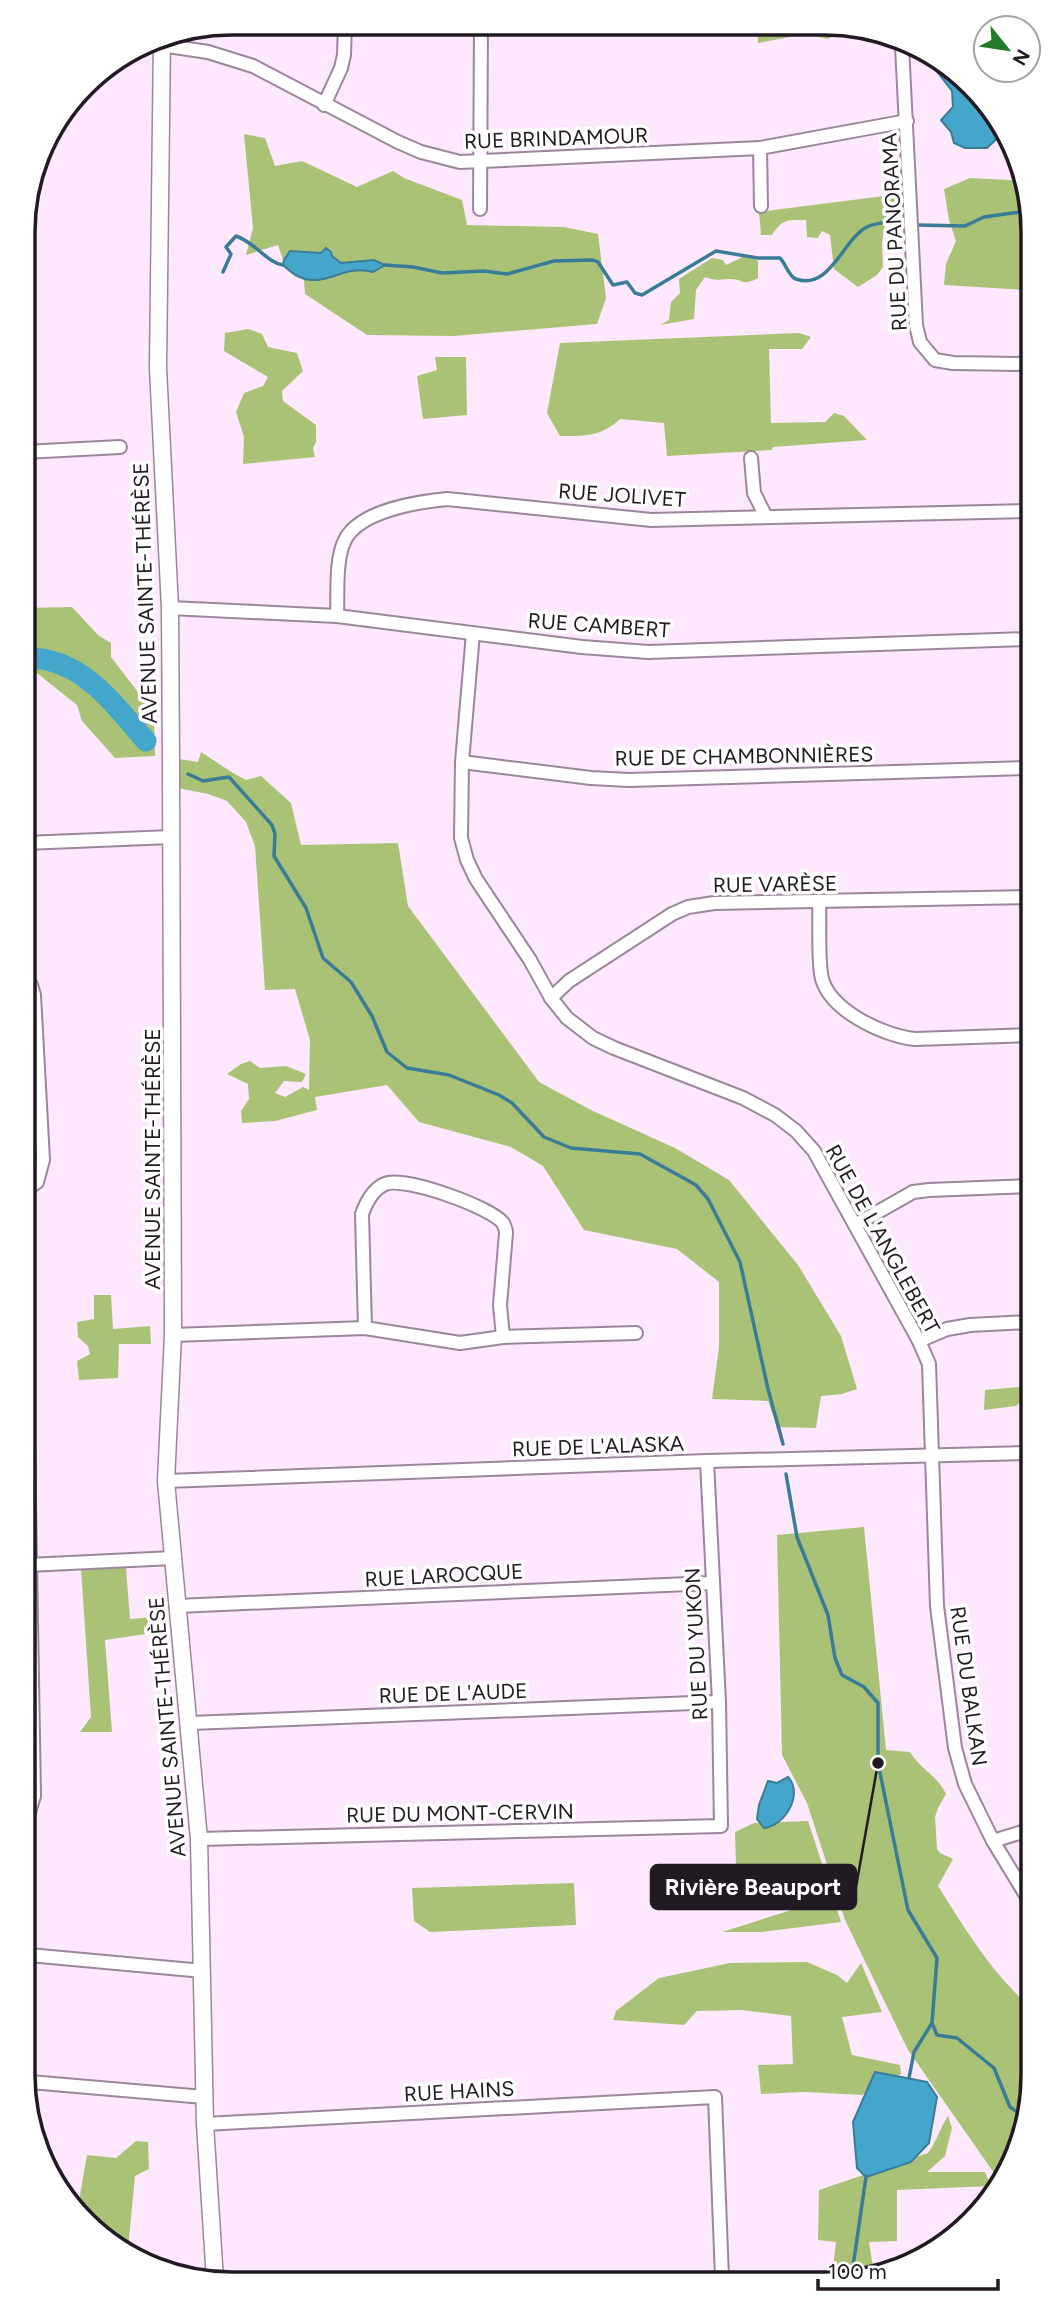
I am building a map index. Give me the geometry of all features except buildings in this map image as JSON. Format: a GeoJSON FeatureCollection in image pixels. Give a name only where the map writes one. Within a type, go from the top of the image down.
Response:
{"type":"FeatureCollection","features":[{"type":"Feature","properties":{"kind":"street"},"geometry":{"type":"LineString","coordinates":[[324,105],[341,68],[345,35]]}},
{"type":"Feature","properties":{"kind":"street"},"geometry":{"type":"LineString","coordinates":[[480,209],[481,35]]}},
{"type":"Feature","properties":{"kind":"street","name":"RUE BRINDAMOUR"},"geometry":{"type":"LineString","coordinates":[[175,44],[253,66],[324,105],[421,152],[460,162],[760,148],[907,121]]}},
{"type":"Feature","properties":{"kind":"street","name":"AVENUE SAINTE-THÉRÈSE"},"geometry":{"type":"LineString","coordinates":[[161,49],[158,368],[170,608],[173,1335],[166,1481],[199,1839],[204,2097],[214,2271]]}},
{"type":"Feature","properties":{"kind":"street","name":"RUE DU PANORAMA"},"geometry":{"type":"LineString","coordinates":[[902,51],[916,325],[920,342],[935,360],[953,363],[1021,364]]}},
{"type":"Feature","properties":{"kind":"street"},"geometry":{"type":"LineString","coordinates":[[760,148],[761,206]]}},
{"type":"Feature","properties":{"kind":"street"},"geometry":{"type":"LineString","coordinates":[[35,451],[120,447]]}},
{"type":"Feature","properties":{"kind":"street"},"geometry":{"type":"LineString","coordinates":[[751,458],[754,493],[766,517]]}},
{"type":"Feature","properties":{"kind":"street","name":"RUE JOLIVET"},"geometry":{"type":"LineString","coordinates":[[337,615],[339,568],[344,541],[356,524],[375,515],[427,501],[447,499],[652,520],[1021,511]]}},
{"type":"Feature","properties":{"kind":"street","name":"RUE CAMBERT"},"geometry":{"type":"LineString","coordinates":[[170,608],[337,615],[582,647],[648,652],[1021,639]]}},
{"type":"Feature","properties":{"kind":"street","name":"RUE DE L'ANGLEBERT"},"geometry":{"type":"LineString","coordinates":[[473,633],[462,762],[461,838],[476,879],[530,960],[551,998],[567,1018],[593,1038],[614,1048],[743,1098],[775,1115],[796,1131],[814,1152],[919,1341],[929,1364],[931,1455]]}},
{"type":"Feature","properties":{"kind":"street","name":"RUE DE CHAMBONNIÈRES"},"geometry":{"type":"LineString","coordinates":[[462,762],[629,780],[1021,768]]}},
{"type":"Feature","properties":{"kind":"street"},"geometry":{"type":"LineString","coordinates":[[35,843],[171,837]]}},
{"type":"Feature","properties":{"kind":"street","name":"RUE VARÈSE"},"geometry":{"type":"LineString","coordinates":[[551,998],[569,981],[671,914],[688,907],[714,903],[1021,897]]}},
{"type":"Feature","properties":{"kind":"street"},"geometry":{"type":"LineString","coordinates":[[819,902],[821,974],[826,990],[846,1010],[883,1032],[899,1037],[915,1039],[1021,1035]]}},
{"type":"Feature","properties":{"kind":"street"},"geometry":{"type":"LineString","coordinates":[[35,1013],[43,1160],[35,1183]]}},
{"type":"Feature","properties":{"kind":"street"},"geometry":{"type":"LineString","coordinates":[[365,1328],[362,1214],[374,1192],[383,1184],[397,1182],[419,1185],[459,1199],[504,1224],[506,1233],[500,1305],[503,1338]]}},
{"type":"Feature","properties":{"kind":"street"},"geometry":{"type":"LineString","coordinates":[[855,1225],[913,1192],[1021,1186]]}},
{"type":"Feature","properties":{"kind":"street"},"geometry":{"type":"LineString","coordinates":[[919,1341],[947,1329],[1021,1322]]}},
{"type":"Feature","properties":{"kind":"street"},"geometry":{"type":"LineString","coordinates":[[173,1335],[365,1328],[460,1343],[503,1338],[636,1333]]}},
{"type":"Feature","properties":{"kind":"street","name":"RUE DE L'ALASKA"},"geometry":{"type":"LineString","coordinates":[[166,1481],[707,1461],[1021,1453]]}},
{"type":"Feature","properties":{"kind":"street","name":"RUE DU BALKAN"},"geometry":{"type":"LineString","coordinates":[[931,1455],[937,1606],[955,1748],[965,1784],[993,1841],[1021,1887]]}},
{"type":"Feature","properties":{"kind":"street","name":"RUE DU YUKON"},"geometry":{"type":"LineString","coordinates":[[707,1461],[719,1702],[721,1826]]}},
{"type":"Feature","properties":{"kind":"street"},"geometry":{"type":"LineString","coordinates":[[35,1565],[173,1558]]}},
{"type":"Feature","properties":{"kind":"street","name":"RUE LAROCQUE"},"geometry":{"type":"LineString","coordinates":[[177,1606],[712,1583]]}},
{"type":"Feature","properties":{"kind":"street","name":"RUE DE L'AUDE"},"geometry":{"type":"LineString","coordinates":[[190,1723],[719,1702]]}},
{"type":"Feature","properties":{"kind":"street","name":"RUE DU MONT-CERVIN"},"geometry":{"type":"LineString","coordinates":[[199,1839],[721,1826]]}},
{"type":"Feature","properties":{"kind":"street"},"geometry":{"type":"LineString","coordinates":[[993,1841],[1021,1832]]}},
{"type":"Feature","properties":{"kind":"street"},"geometry":{"type":"LineString","coordinates":[[35,1956],[203,1971]]}},
{"type":"Feature","properties":{"kind":"street"},"geometry":{"type":"LineString","coordinates":[[36,2082],[204,2097]]}},
{"type":"Feature","properties":{"kind":"street","name":"RUE HAINS"},"geometry":{"type":"LineString","coordinates":[[205,2124],[715,2097],[722,2272]]}},
{"type":"Feature","properties":{"kind":"green space"},"geometry":{"type":"Polygon","coordinates":[[[758,35],[801,35],[758,43],[758,35]]]}},
{"type":"Feature","properties":{"kind":"green space"},"geometry":{"type":"Polygon","coordinates":[[[810,35],[836,35],[827,39],[810,35]]]}},
{"type":"Feature","properties":{"kind":"green space"},"geometry":{"type":"Polygon","coordinates":[[[244,134],[265,138],[275,166],[302,161],[357,187],[393,171],[404,178],[462,200],[467,225],[564,227],[598,234],[606,298],[597,324],[454,336],[367,335],[305,294],[304,280],[294,276],[283,265],[278,245],[246,255],[253,228],[244,134]]]}},
{"type":"Feature","properties":{"kind":"green space"},"geometry":{"type":"Polygon","coordinates":[[[970,178],[1014,181],[1021,232],[1021,290],[944,285],[946,264],[956,241],[944,189],[970,178]]]}},
{"type":"Feature","properties":{"kind":"green space"},"geometry":{"type":"Polygon","coordinates":[[[891,189],[897,194],[899,213],[885,225],[882,243],[883,267],[877,275],[858,287],[834,269],[830,235],[822,231],[818,238],[807,237],[806,220],[786,221],[772,235],[761,235],[759,212],[884,196],[885,191],[891,189]]]}},
{"type":"Feature","properties":{"kind":"green space"},"geometry":{"type":"Polygon","coordinates":[[[747,255],[758,261],[758,278],[745,282],[705,277],[696,290],[694,319],[660,325],[669,320],[671,302],[680,293],[679,279],[712,258],[723,260],[726,265],[747,255]]]}},
{"type":"Feature","properties":{"kind":"green space"},"geometry":{"type":"Polygon","coordinates":[[[249,329],[262,334],[268,347],[297,353],[303,371],[282,391],[283,401],[316,425],[316,442],[313,448],[315,457],[243,464],[244,437],[236,412],[244,393],[263,386],[268,377],[224,351],[225,333],[249,329]]]}},
{"type":"Feature","properties":{"kind":"green space"},"geometry":{"type":"Polygon","coordinates":[[[799,333],[811,337],[802,349],[769,349],[771,423],[825,422],[834,413],[844,416],[867,440],[773,447],[772,450],[667,456],[664,423],[620,419],[599,432],[560,436],[547,413],[560,343],[799,333]]]}},
{"type":"Feature","properties":{"kind":"green space"},"geometry":{"type":"Polygon","coordinates":[[[435,357],[466,357],[467,415],[423,419],[417,376],[437,370],[435,357]]]}},
{"type":"Feature","properties":{"kind":"green space"},"geometry":{"type":"Polygon","coordinates":[[[72,607],[99,636],[111,643],[111,657],[154,713],[155,756],[115,758],[82,721],[77,705],[35,672],[35,608],[72,607]]]}},
{"type":"Feature","properties":{"kind":"green space"},"geometry":{"type":"Polygon","coordinates":[[[201,752],[246,780],[261,776],[291,803],[301,845],[398,843],[408,906],[539,1082],[591,1110],[675,1148],[729,1180],[798,1265],[841,1336],[857,1389],[821,1396],[816,1428],[777,1427],[768,1401],[712,1399],[719,1347],[719,1282],[677,1249],[584,1230],[543,1166],[511,1147],[419,1122],[387,1085],[315,1097],[317,1110],[275,1121],[242,1123],[241,1111],[249,1099],[248,1084],[227,1074],[250,1061],[260,1068],[286,1066],[306,1074],[302,1082],[284,1081],[275,1093],[285,1097],[303,1087],[309,1090],[310,1040],[295,989],[265,990],[255,846],[246,822],[227,801],[178,788],[179,759],[198,762],[201,752]]]}},
{"type":"Feature","properties":{"kind":"green space"},"geometry":{"type":"Polygon","coordinates":[[[94,1295],[111,1295],[113,1329],[150,1326],[151,1344],[119,1344],[118,1378],[79,1380],[77,1361],[90,1354],[88,1346],[78,1337],[77,1322],[94,1319],[94,1295]]]}},
{"type":"Feature","properties":{"kind":"green space"},"geometry":{"type":"Polygon","coordinates":[[[1021,1387],[1021,1401],[1016,1406],[984,1410],[985,1390],[1021,1387]]]}},
{"type":"Feature","properties":{"kind":"green space"},"geometry":{"type":"Polygon","coordinates":[[[864,1527],[886,1750],[910,1752],[946,1794],[935,1817],[937,1849],[953,1859],[938,1886],[992,1966],[1021,1999],[1021,2088],[1011,2138],[995,2174],[908,2050],[845,1920],[807,1803],[782,1755],[777,1535],[864,1527]]]}},
{"type":"Feature","properties":{"kind":"green space"},"geometry":{"type":"Polygon","coordinates":[[[126,1568],[130,1619],[156,1617],[160,1632],[105,1640],[112,1732],[80,1732],[91,1717],[81,1569],[126,1568]]]}},
{"type":"Feature","properties":{"kind":"green space"},"geometry":{"type":"Polygon","coordinates":[[[808,1821],[841,1922],[762,1932],[722,1932],[820,1901],[781,1899],[684,1902],[665,1900],[658,1889],[661,1883],[677,1880],[706,1868],[736,1864],[735,1832],[754,1823],[808,1821]]]}},
{"type":"Feature","properties":{"kind":"green space"},"geometry":{"type":"Polygon","coordinates":[[[574,1883],[576,1925],[430,1932],[414,1921],[412,1888],[574,1883]]]}},
{"type":"Feature","properties":{"kind":"green space"},"geometry":{"type":"Polygon","coordinates":[[[807,1962],[837,1975],[847,1983],[861,1963],[882,2012],[842,2017],[852,2055],[900,2065],[901,2074],[862,2095],[805,2092],[761,2094],[758,2065],[793,2064],[791,2016],[741,2010],[697,2011],[684,2025],[613,2020],[616,2011],[659,1978],[730,1963],[807,1962]]]}},
{"type":"Feature","properties":{"kind":"green space"},"geometry":{"type":"Polygon","coordinates":[[[948,2116],[952,2128],[945,2156],[927,2172],[985,2172],[989,2182],[986,2186],[897,2190],[897,2241],[869,2242],[873,2265],[832,2271],[836,2242],[818,2240],[819,2190],[928,2153],[948,2116]]]}},
{"type":"Feature","properties":{"kind":"green space"},"geometry":{"type":"Polygon","coordinates":[[[136,2141],[148,2142],[149,2169],[135,2176],[129,2242],[112,2231],[79,2199],[87,2155],[116,2158],[136,2141]]]}},
{"type":"Feature","properties":{"kind":"water"},"geometry":{"type":"Polygon","coordinates":[[[936,70],[972,102],[988,123],[997,138],[987,148],[965,148],[954,143],[951,132],[941,120],[953,107],[952,91],[936,70]]]}},
{"type":"Feature","properties":{"kind":"water"},"geometry":{"type":"Polygon","coordinates":[[[326,248],[341,263],[374,260],[385,265],[373,272],[360,270],[318,280],[296,275],[283,265],[290,251],[321,253],[326,248]]]}},
{"type":"Feature","properties":{"kind":"water"},"geometry":{"type":"Polygon","coordinates":[[[788,1777],[794,1792],[790,1808],[779,1822],[764,1828],[757,1819],[768,1781],[777,1783],[788,1777]]]}},
{"type":"Feature","properties":{"kind":"water"},"geometry":{"type":"Polygon","coordinates":[[[875,2072],[927,2082],[937,2097],[929,2143],[911,2162],[866,2177],[857,2168],[853,2122],[875,2072]]]}},
{"type":"Feature","properties":{"kind":"waterway"},"geometry":{"type":"LineString","coordinates":[[917,225],[965,226],[984,217],[1019,212]]}},
{"type":"Feature","properties":{"kind":"waterway"},"geometry":{"type":"LineString","coordinates":[[385,265],[442,273],[484,271],[507,274],[554,261],[593,260],[598,262],[613,285],[627,282],[635,293],[642,295],[716,251],[758,258],[780,258],[794,278],[808,281],[827,271],[858,233],[870,225],[899,221]]}},
{"type":"Feature","properties":{"kind":"waterway"},"geometry":{"type":"LineString","coordinates":[[223,272],[231,254],[226,247],[236,236],[283,265]]}},
{"type":"Feature","properties":{"kind":"waterway"},"geometry":{"type":"LineString","coordinates":[[35,659],[62,665],[90,681],[146,741]]}},
{"type":"Feature","properties":{"kind":"waterway"},"geometry":{"type":"LineString","coordinates":[[188,774],[203,781],[229,777],[272,825],[275,834],[274,856],[306,908],[323,958],[351,982],[372,1016],[387,1052],[407,1068],[449,1075],[499,1095],[512,1103],[544,1137],[571,1148],[640,1154],[696,1185],[708,1199],[740,1262],[783,1444]]}},
{"type":"Feature","properties":{"kind":"waterway"},"geometry":{"type":"LineString","coordinates":[[786,1474],[797,1537],[828,1615],[835,1658],[842,1675],[864,1687],[878,1703],[878,1763],[908,1910],[937,1958],[932,2023],[937,2035],[957,2038],[994,2068],[1010,2107],[1017,2112]]}},
{"type":"Feature","properties":{"kind":"waterway"},"geometry":{"type":"LineString","coordinates":[[909,2078],[914,2052],[932,2023]]}},
{"type":"Feature","properties":{"kind":"waterway"},"geometry":{"type":"LineString","coordinates":[[853,2269],[866,2177]]}},
{"type":"Feature","properties":{"kind":"place","name":"Rivière Beauport"},"geometry":{"type":"Point","coordinates":[878,1763]}}]}
